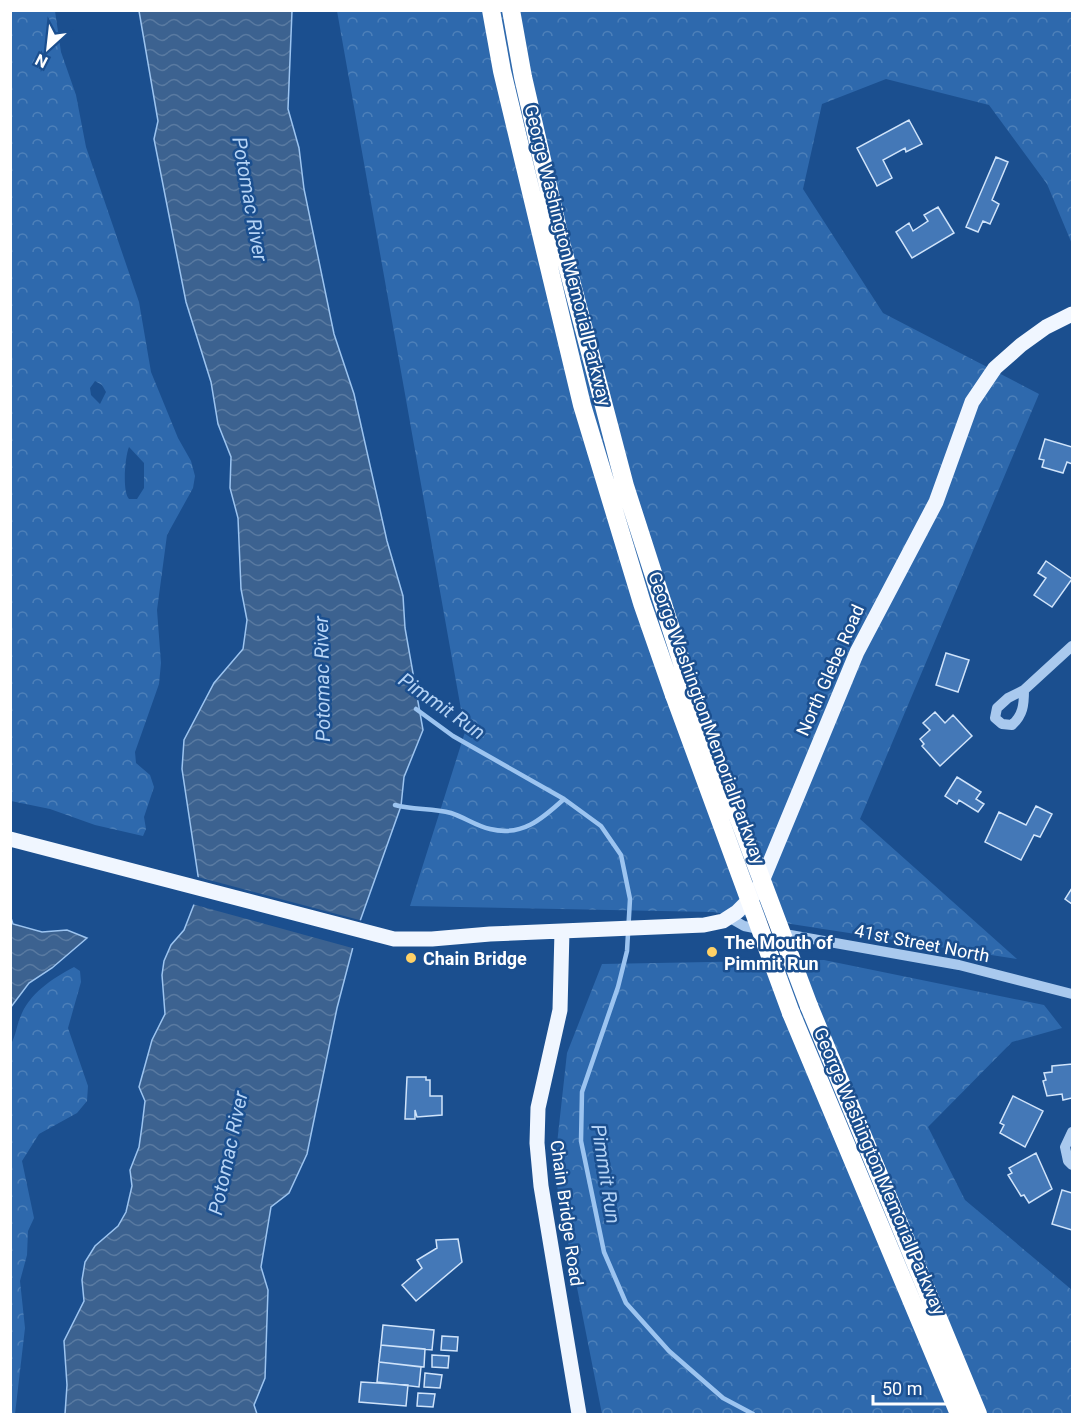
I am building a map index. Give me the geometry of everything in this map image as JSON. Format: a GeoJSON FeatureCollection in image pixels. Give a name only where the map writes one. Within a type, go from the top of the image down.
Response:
{"type":"FeatureCollection","features":[{"type":"Feature","properties":{"kind":"highway","name":"George Washington Memorial Parkway"},"geometry":{"type":"LineString","coordinates":[[491,10],[501,71],[582,405],[642,603],[683,694],[978,1414]]}},
{"type":"Feature","properties":{"kind":"highway","name":"George Washington Memorial Parkway"},"geometry":{"type":"LineString","coordinates":[[511,10],[523,77],[561,243],[624,486],[683,694],[791,1013],[958,1414]]}},
{"type":"Feature","properties":{"kind":"main road","name":"North Glebe Road"},"geometry":{"type":"LineString","coordinates":[[730,918],[748,902],[763,879],[857,652],[936,502],[972,402],[995,368],[1021,345],[1046,327],[1072,314]]}},
{"type":"Feature","properties":{"kind":"main road"},"geometry":{"type":"LineString","coordinates":[[10,839],[362,933],[394,939],[423,940],[692,927],[730,918]]}},
{"type":"Feature","properties":{"kind":"main road","name":"Chain Bridge Road"},"geometry":{"type":"LineString","coordinates":[[562,932],[560,1010],[540,1095],[537,1143],[541,1186],[579,1414]]}},
{"type":"Feature","properties":{"kind":"street"},"geometry":{"type":"LineString","coordinates":[[1024,690],[1072,646]]}},
{"type":"Feature","properties":{"kind":"street","name":"41st Street North"},"geometry":{"type":"LineString","coordinates":[[730,918],[749,927],[959,965],[1072,994]]}},
{"type":"Feature","properties":{"kind":"street"},"geometry":{"type":"LineString","coordinates":[[1072,1132],[1065,1146],[1068,1161],[1072,1165]]}},
{"type":"Feature","properties":{"kind":"green space"},"geometry":{"type":"Polygon","coordinates":[[[10,11],[55,11],[61,52],[76,95],[86,147],[139,302],[151,372],[178,438],[191,461],[195,476],[193,488],[167,535],[157,610],[161,663],[159,684],[135,752],[136,763],[150,775],[154,787],[144,817],[146,829],[143,836],[95,825],[50,809],[11,801],[10,11]],[[95,381],[90,388],[91,395],[100,404],[106,392],[102,385],[95,381]],[[129,447],[125,466],[125,489],[129,499],[137,499],[144,488],[144,463],[129,447]]]}},
{"type":"Feature","properties":{"kind":"green space"},"geometry":{"type":"Polygon","coordinates":[[[337,11],[1072,11],[1072,244],[1047,184],[989,105],[886,79],[822,104],[803,189],[883,313],[1039,394],[860,819],[1017,959],[713,912],[410,906],[465,732],[337,11]]]}},
{"type":"Feature","properties":{"kind":"green space"},"geometry":{"type":"Polygon","coordinates":[[[824,960],[1044,1005],[1062,1028],[1012,1042],[928,1127],[965,1200],[1072,1290],[1072,1414],[602,1414],[554,1171],[567,1053],[602,964],[824,960]]]}},
{"type":"Feature","properties":{"kind":"green space"},"geometry":{"type":"Polygon","coordinates":[[[74,967],[80,971],[81,982],[68,1028],[88,1086],[87,1101],[77,1113],[39,1134],[22,1161],[34,1218],[28,1231],[27,1255],[20,1281],[25,1328],[15,1414],[11,1414],[11,1044],[29,1001],[50,982],[74,967]]]}},
{"type":"Feature","properties":{"kind":"water","name":"Potomac River"},"geometry":{"type":"Polygon","coordinates":[[[139,11],[292,11],[288,109],[299,148],[304,189],[334,334],[354,394],[387,541],[403,596],[405,628],[423,730],[404,777],[401,806],[359,924],[337,1008],[307,1154],[289,1193],[271,1207],[261,1267],[268,1290],[265,1378],[254,1405],[257,1414],[65,1414],[67,1385],[64,1341],[84,1301],[82,1280],[85,1262],[95,1246],[118,1226],[126,1212],[132,1186],[130,1170],[139,1147],[145,1101],[139,1087],[152,1040],[165,1014],[162,975],[164,961],[171,945],[184,930],[200,889],[182,769],[184,740],[214,683],[243,649],[247,620],[241,589],[238,518],[230,488],[231,457],[218,424],[211,382],[186,302],[154,139],[158,121],[139,11]]]}},
{"type":"Feature","properties":{"kind":"water"},"geometry":{"type":"Polygon","coordinates":[[[11,918],[13,924],[42,932],[67,930],[87,938],[52,968],[29,983],[11,1007],[11,918]]]}},
{"type":"Feature","properties":{"kind":"pier"},"geometry":{"type":"Polygon","coordinates":[[[194,876],[363,921],[356,949],[192,904],[197,889],[194,876]]]}},
{"type":"Feature","properties":{"kind":"building"},"geometry":{"type":"Polygon","coordinates":[[[909,120],[922,144],[906,152],[905,148],[883,160],[892,178],[877,186],[857,148],[909,120]]]}},
{"type":"Feature","properties":{"kind":"building"},"geometry":{"type":"Polygon","coordinates":[[[996,157],[1008,162],[992,200],[999,204],[990,224],[983,221],[978,232],[966,227],[996,157]]]}},
{"type":"Feature","properties":{"kind":"building"},"geometry":{"type":"Polygon","coordinates":[[[938,207],[954,233],[912,258],[896,232],[909,223],[913,231],[928,221],[924,215],[938,207]]]}},
{"type":"Feature","properties":{"kind":"building"},"geometry":{"type":"Polygon","coordinates":[[[1045,439],[1072,447],[1072,464],[1067,462],[1063,473],[1042,467],[1044,460],[1039,459],[1045,439]]]}},
{"type":"Feature","properties":{"kind":"building"},"geometry":{"type":"Polygon","coordinates":[[[1046,561],[1072,579],[1052,607],[1034,595],[1046,578],[1038,573],[1046,561]]]}},
{"type":"Feature","properties":{"kind":"building"},"geometry":{"type":"Polygon","coordinates":[[[946,653],[969,660],[958,692],[936,685],[946,653]]]}},
{"type":"Feature","properties":{"kind":"building"},"geometry":{"type":"Polygon","coordinates":[[[935,712],[945,723],[953,715],[972,736],[940,766],[922,746],[924,744],[920,739],[930,730],[923,723],[935,712]]]}},
{"type":"Feature","properties":{"kind":"building"},"geometry":{"type":"Polygon","coordinates":[[[957,777],[981,792],[976,799],[984,804],[978,812],[959,800],[957,804],[945,796],[957,777]]]}},
{"type":"Feature","properties":{"kind":"building"},"geometry":{"type":"Polygon","coordinates":[[[1036,806],[1052,814],[1040,837],[1034,835],[1021,860],[985,842],[999,812],[1026,825],[1036,806]]]}},
{"type":"Feature","properties":{"kind":"building"},"geometry":{"type":"Polygon","coordinates":[[[1072,888],[1072,904],[1065,899],[1072,888]]]}},
{"type":"Feature","properties":{"kind":"building"},"geometry":{"type":"Polygon","coordinates":[[[1072,1064],[1072,1098],[1063,1100],[1062,1094],[1047,1096],[1043,1081],[1046,1080],[1044,1073],[1052,1072],[1052,1066],[1072,1064]]]}},
{"type":"Feature","properties":{"kind":"building"},"geometry":{"type":"Polygon","coordinates":[[[407,1077],[426,1077],[426,1080],[430,1080],[430,1096],[442,1096],[442,1115],[417,1117],[415,1110],[415,1119],[405,1119],[407,1077]]]}},
{"type":"Feature","properties":{"kind":"building"},"geometry":{"type":"Polygon","coordinates":[[[1013,1096],[1043,1111],[1025,1147],[1000,1133],[1004,1125],[1000,1123],[1013,1096]]]}},
{"type":"Feature","properties":{"kind":"building"},"geometry":{"type":"Polygon","coordinates":[[[1036,1153],[1052,1189],[1029,1203],[1024,1195],[1021,1196],[1008,1175],[1012,1173],[1009,1168],[1036,1153]]]}},
{"type":"Feature","properties":{"kind":"building"},"geometry":{"type":"Polygon","coordinates":[[[1062,1190],[1072,1193],[1072,1230],[1052,1224],[1062,1190]]]}},
{"type":"Feature","properties":{"kind":"building"},"geometry":{"type":"Polygon","coordinates":[[[458,1239],[462,1262],[416,1301],[402,1285],[422,1268],[417,1260],[437,1248],[436,1240],[458,1239]]]}},
{"type":"Feature","properties":{"kind":"building"},"geometry":{"type":"Polygon","coordinates":[[[383,1325],[434,1330],[432,1350],[381,1345],[383,1325]]]}},
{"type":"Feature","properties":{"kind":"building"},"geometry":{"type":"Polygon","coordinates":[[[442,1336],[458,1337],[457,1351],[441,1350],[442,1336]]]}},
{"type":"Feature","properties":{"kind":"building"},"geometry":{"type":"Polygon","coordinates":[[[381,1345],[425,1349],[424,1367],[379,1362],[381,1345]]]}},
{"type":"Feature","properties":{"kind":"building"},"geometry":{"type":"Polygon","coordinates":[[[432,1355],[449,1356],[448,1368],[432,1367],[432,1355]]]}},
{"type":"Feature","properties":{"kind":"building"},"geometry":{"type":"Polygon","coordinates":[[[379,1362],[421,1367],[419,1387],[377,1382],[379,1362]]]}},
{"type":"Feature","properties":{"kind":"building"},"geometry":{"type":"Polygon","coordinates":[[[425,1373],[442,1375],[440,1388],[424,1387],[425,1373]]]}},
{"type":"Feature","properties":{"kind":"building"},"geometry":{"type":"Polygon","coordinates":[[[361,1382],[408,1385],[406,1406],[359,1402],[361,1382]]]}},
{"type":"Feature","properties":{"kind":"building"},"geometry":{"type":"Polygon","coordinates":[[[418,1393],[435,1394],[433,1407],[417,1406],[418,1393]]]}},
{"type":"Feature","properties":{"kind":"waterway","name":"Pimmit Run"},"geometry":{"type":"LineString","coordinates":[[416,709],[453,736],[564,799],[601,826],[621,855],[630,899],[627,951],[618,987],[582,1092],[581,1141],[604,1252],[626,1303],[669,1351],[723,1398],[753,1414]]}},
{"type":"Feature","properties":{"kind":"waterway","name":"Pimmit Run"},"geometry":{"type":"LineString","coordinates":[[395,805],[444,811],[485,828],[501,831],[522,828],[531,824],[564,799]]}},
{"type":"Feature","properties":{"kind":"place","name":"The Mouth of Pimmit Run"},"geometry":{"type":"Point","coordinates":[712,952]}},
{"type":"Feature","properties":{"kind":"place","name":"Chain Bridge"},"geometry":{"type":"Point","coordinates":[411,958]}}]}
